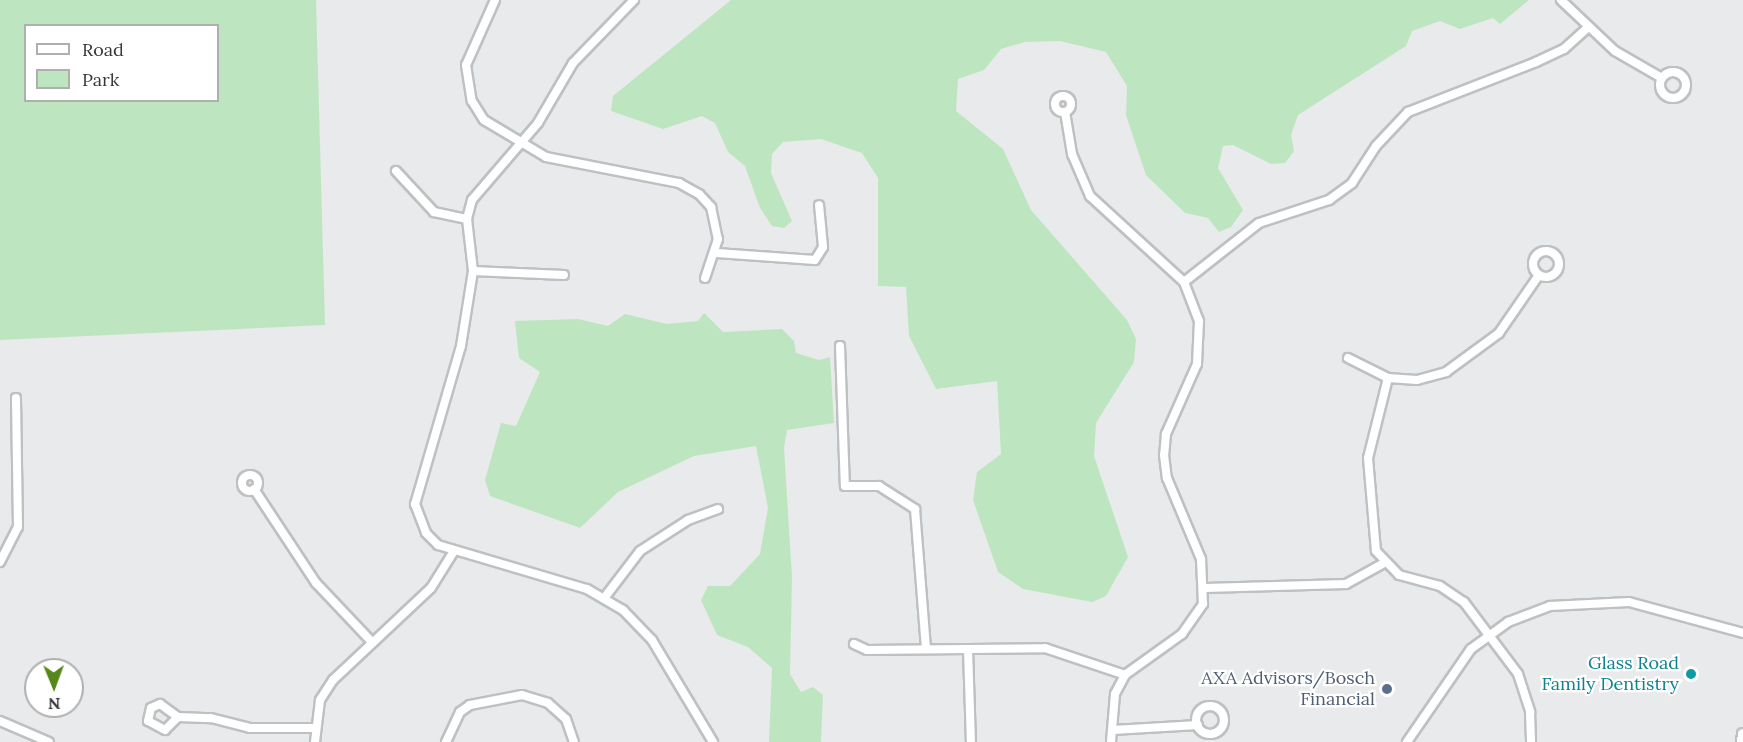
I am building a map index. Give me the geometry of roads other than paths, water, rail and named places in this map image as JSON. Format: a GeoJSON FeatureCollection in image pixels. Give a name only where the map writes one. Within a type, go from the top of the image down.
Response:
{"type":"FeatureCollection","features":[{"type":"Feature","properties":{"kind":"main road"},"geometry":{"type":"LineString","coordinates":[[1742,742],[1743,734]]}},
{"type":"Feature","properties":{"kind":"street"},"geometry":{"type":"LineString","coordinates":[[495,0],[466,65],[467,84],[484,120],[566,164],[680,183],[699,194],[716,222],[717,253],[705,278]]}},
{"type":"Feature","properties":{"kind":"street"},"geometry":{"type":"LineString","coordinates":[[634,0],[560,80],[523,141],[481,184],[468,219],[473,271],[462,346],[416,489],[426,533],[454,551],[605,597],[642,626],[713,742]]}},
{"type":"Feature","properties":{"kind":"street"},"geometry":{"type":"LineString","coordinates":[[1561,0],[1587,28],[1662,78]]}},
{"type":"Feature","properties":{"kind":"street"},"geometry":{"type":"LineString","coordinates":[[1184,282],[1258,223],[1329,200],[1352,183],[1376,146],[1408,112],[1564,49],[1587,28]]}},
{"type":"Feature","properties":{"kind":"street"},"geometry":{"type":"LineString","coordinates":[[1065,112],[1072,154],[1090,195],[1184,282],[1195,301],[1200,343],[1197,364],[1166,434],[1164,455],[1206,588],[1203,604],[1182,634],[1125,675],[1115,694],[1111,742]]}},
{"type":"Feature","properties":{"kind":"street"},"geometry":{"type":"LineString","coordinates":[[396,171],[435,212],[468,219]]}},
{"type":"Feature","properties":{"kind":"street"},"geometry":{"type":"LineString","coordinates":[[717,253],[815,260],[823,247],[819,205]]}},
{"type":"Feature","properties":{"kind":"street"},"geometry":{"type":"LineString","coordinates":[[473,271],[564,275]]}},
{"type":"Feature","properties":{"kind":"street"},"geometry":{"type":"LineString","coordinates":[[1348,358],[1388,378],[1417,380],[1473,357],[1499,333],[1539,275]]}},
{"type":"Feature","properties":{"kind":"street"},"geometry":{"type":"LineString","coordinates":[[840,346],[845,486],[879,486],[915,509],[926,650]]}},
{"type":"Feature","properties":{"kind":"street"},"geometry":{"type":"LineString","coordinates":[[1388,378],[1368,458],[1372,537],[1384,563],[1400,575],[1455,595],[1489,633],[1526,694],[1531,742]]}},
{"type":"Feature","properties":{"kind":"street"},"geometry":{"type":"LineString","coordinates":[[0,562],[18,527],[16,398]]}},
{"type":"Feature","properties":{"kind":"street"},"geometry":{"type":"LineString","coordinates":[[254,489],[316,583],[372,642]]}},
{"type":"Feature","properties":{"kind":"street"},"geometry":{"type":"LineString","coordinates":[[605,597],[640,551],[688,520],[718,509]]}},
{"type":"Feature","properties":{"kind":"street"},"geometry":{"type":"LineString","coordinates":[[315,742],[320,700],[333,680],[431,588],[454,551]]}},
{"type":"Feature","properties":{"kind":"street"},"geometry":{"type":"LineString","coordinates":[[1206,588],[1346,584],[1384,563]]}},
{"type":"Feature","properties":{"kind":"street"},"geometry":{"type":"LineString","coordinates":[[1407,742],[1458,664],[1489,633],[1550,606],[1605,599],[1743,633]]}},
{"type":"Feature","properties":{"kind":"street"},"geometry":{"type":"LineString","coordinates":[[854,644],[867,650],[1045,648],[1125,675]]}},
{"type":"Feature","properties":{"kind":"street"},"geometry":{"type":"LineString","coordinates":[[968,649],[971,742]]}},
{"type":"Feature","properties":{"kind":"street"},"geometry":{"type":"LineString","coordinates":[[446,742],[460,712],[470,705],[522,695],[548,703],[566,719],[574,742]]}},
{"type":"Feature","properties":{"kind":"street"},"geometry":{"type":"LineString","coordinates":[[178,717],[211,718],[249,728],[315,728]]}},
{"type":"Feature","properties":{"kind":"street"},"geometry":{"type":"LineString","coordinates":[[0,721],[49,742]]}},
{"type":"Feature","properties":{"kind":"street"},"geometry":{"type":"LineString","coordinates":[[1113,730],[1198,725]]}},
{"type":"Feature","properties":{"kind":"place","name":"Glass Road Family Dentistry"},"geometry":{"type":"Point","coordinates":[1691,674]}},
{"type":"Feature","properties":{"kind":"place","name":"AXA Advisors/Bosch Financial"},"geometry":{"type":"Point","coordinates":[1387,689]}}]}
